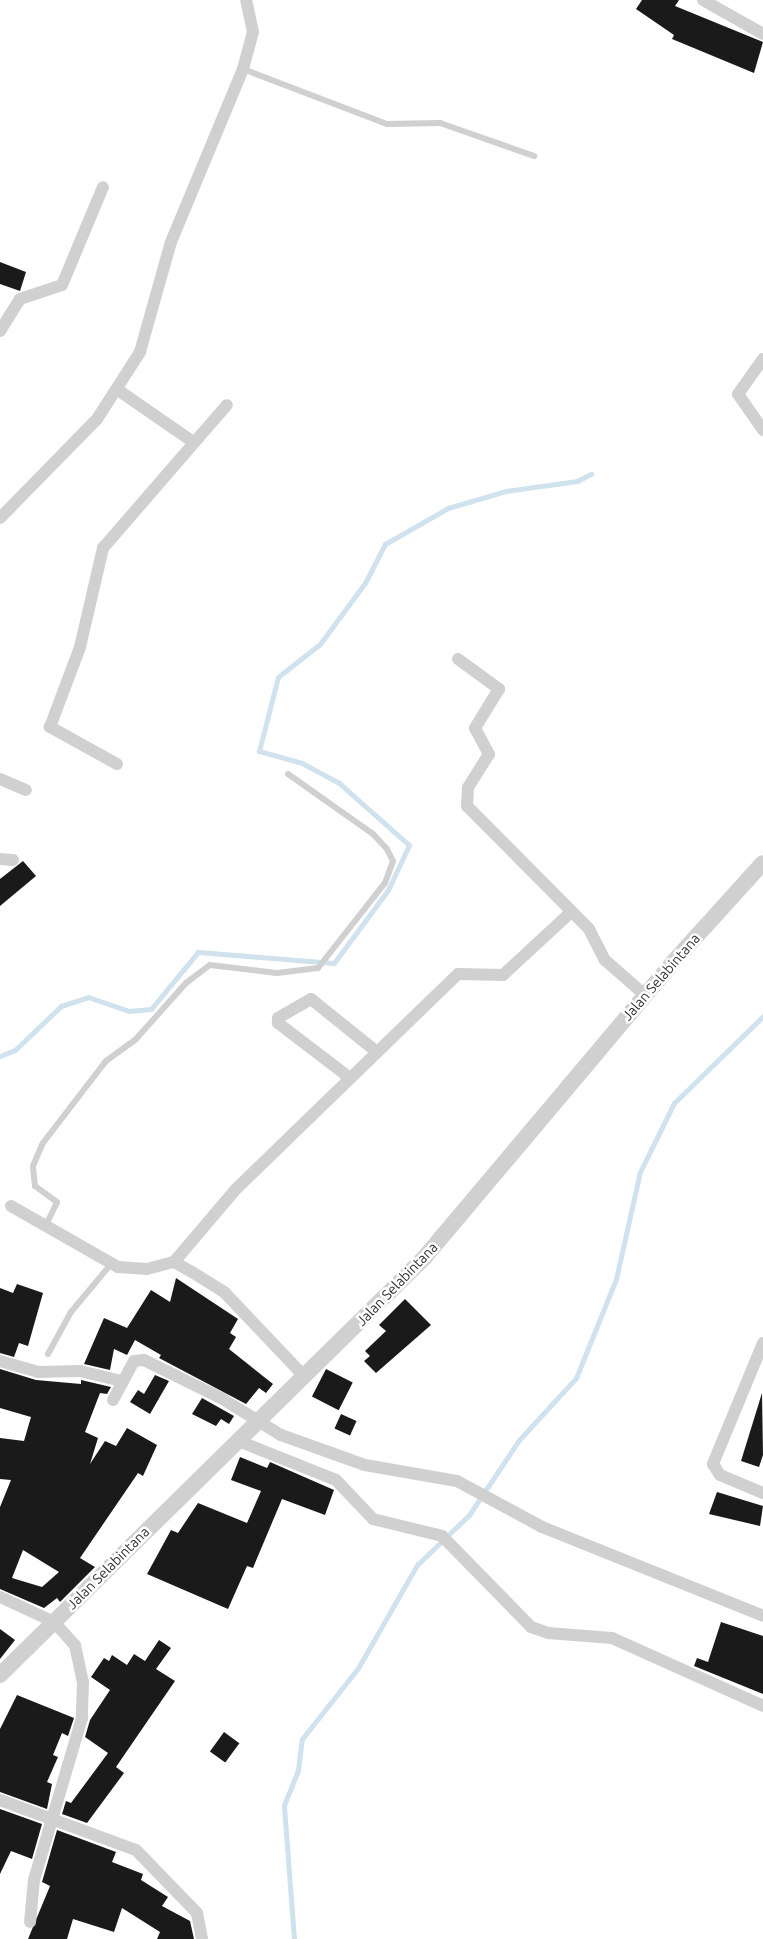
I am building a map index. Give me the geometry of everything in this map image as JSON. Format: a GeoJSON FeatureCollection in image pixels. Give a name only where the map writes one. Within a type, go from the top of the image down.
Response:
{"type":"FeatureCollection","features":[{"type":"Feature","properties":{"kind":"street"},"geometry":{"type":"LineString","coordinates":[[0,518],[42,472],[71,448],[118,390],[140,352],[171,242],[243,70],[253,32],[246,0]]}},
{"type":"Feature","properties":{"kind":"street"},"geometry":{"type":"LineString","coordinates":[[703,0],[763,34]]}},
{"type":"Feature","properties":{"kind":"street"},"geometry":{"type":"LineString","coordinates":[[2,323],[20,299],[62,285],[102,187]]}},
{"type":"Feature","properties":{"kind":"street"},"geometry":{"type":"LineString","coordinates":[[763,359],[738,394],[763,430]]}},
{"type":"Feature","properties":{"kind":"street"},"geometry":{"type":"LineString","coordinates":[[118,390],[194,442]]}},
{"type":"Feature","properties":{"kind":"street"},"geometry":{"type":"LineString","coordinates":[[117,764],[53,732],[50,725],[80,647],[103,548],[228,404]]}},
{"type":"Feature","properties":{"kind":"street"},"geometry":{"type":"LineString","coordinates":[[458,659],[499,689],[475,728],[489,754],[464,801],[589,929],[600,955],[645,995]]}},
{"type":"Feature","properties":{"kind":"street"},"geometry":{"type":"LineString","coordinates":[[0,779],[26,790]]}},
{"type":"Feature","properties":{"kind":"street","name":"Jalan Selabintana"},"geometry":{"type":"LineString","coordinates":[[0,1675],[241,1442],[304,1376],[424,1258],[645,995],[763,863]]}},
{"type":"Feature","properties":{"kind":"street"},"geometry":{"type":"LineString","coordinates":[[11,1206],[111,1264],[136,1270],[174,1262],[205,1221],[458,974],[503,975],[571,912]]}},
{"type":"Feature","properties":{"kind":"street"},"geometry":{"type":"LineString","coordinates":[[350,1078],[278,1023],[278,1018],[311,998],[377,1052]]}},
{"type":"Feature","properties":{"kind":"street"},"geometry":{"type":"LineString","coordinates":[[174,1262],[225,1293],[304,1376]]}},
{"type":"Feature","properties":{"kind":"street"},"geometry":{"type":"LineString","coordinates":[[763,1343],[713,1464],[720,1475],[763,1493]]}},
{"type":"Feature","properties":{"kind":"street"},"geometry":{"type":"LineString","coordinates":[[113,1400],[134,1361],[144,1360],[221,1398],[258,1424],[365,1465],[457,1481],[542,1527],[763,1616]]}},
{"type":"Feature","properties":{"kind":"street"},"geometry":{"type":"LineString","coordinates":[[0,1361],[38,1372],[80,1371],[122,1381]]}},
{"type":"Feature","properties":{"kind":"street"},"geometry":{"type":"LineString","coordinates":[[241,1442],[336,1480],[373,1519],[442,1536],[532,1627],[548,1633],[612,1638],[763,1706]]}},
{"type":"Feature","properties":{"kind":"street"},"geometry":{"type":"LineString","coordinates":[[0,1597],[54,1622],[78,1655],[84,1698],[52,1821],[34,1880],[30,1922]]}},
{"type":"Feature","properties":{"kind":"street"},"geometry":{"type":"LineString","coordinates":[[0,1800],[52,1821],[121,1842],[150,1859],[197,1913],[202,1939]]}},
{"type":"Feature","properties":{"kind":"lane"},"geometry":{"type":"LineString","coordinates":[[243,70],[387,124],[440,122],[534,156]]}},
{"type":"Feature","properties":{"kind":"lane"},"geometry":{"type":"LineString","coordinates":[[46,1225],[57,1202],[35,1186],[33,1166],[43,1143],[106,1061],[136,1039],[186,983],[210,965],[277,973],[318,968],[385,883],[393,861],[383,844],[288,774]]}},
{"type":"Feature","properties":{"kind":"lane"},"geometry":{"type":"LineString","coordinates":[[48,1354],[71,1312],[111,1264]]}},
{"type":"Feature","properties":{"kind":"building"},"geometry":{"type":"Polygon","coordinates":[[[642,0],[679,0],[675,6],[763,42],[754,73],[672,39],[674,35],[636,9],[642,0]]]}},
{"type":"Feature","properties":{"kind":"building"},"geometry":{"type":"Polygon","coordinates":[[[0,262],[26,272],[20,291],[0,284],[0,262]]]}},
{"type":"Feature","properties":{"kind":"building"},"geometry":{"type":"Polygon","coordinates":[[[23,861],[36,876],[0,906],[0,879],[23,861]]]}},
{"type":"Feature","properties":{"kind":"building"},"geometry":{"type":"Polygon","coordinates":[[[176,1278],[238,1319],[230,1333],[236,1337],[229,1349],[273,1384],[266,1393],[259,1388],[246,1404],[159,1358],[161,1355],[135,1340],[127,1355],[114,1349],[110,1370],[84,1364],[104,1318],[127,1328],[151,1290],[170,1302],[176,1278]]]}},
{"type":"Feature","properties":{"kind":"building"},"geometry":{"type":"Polygon","coordinates":[[[17,1284],[43,1293],[28,1346],[19,1343],[14,1357],[0,1353],[0,1288],[13,1293],[17,1284]]]}},
{"type":"Feature","properties":{"kind":"building"},"geometry":{"type":"Polygon","coordinates":[[[405,1299],[431,1325],[376,1373],[364,1361],[370,1356],[365,1351],[386,1331],[379,1325],[405,1299]]]}},
{"type":"Feature","properties":{"kind":"building"},"geometry":{"type":"Polygon","coordinates":[[[0,1369],[36,1380],[81,1384],[81,1380],[111,1387],[107,1394],[100,1393],[85,1432],[98,1438],[90,1464],[105,1441],[116,1446],[127,1428],[157,1445],[143,1476],[138,1473],[80,1558],[95,1567],[60,1602],[57,1598],[44,1608],[0,1589],[0,1507],[11,1480],[0,1479],[0,1438],[24,1441],[31,1417],[0,1408],[0,1369]],[[23,1550],[12,1578],[42,1587],[59,1572],[23,1550]]]}},
{"type":"Feature","properties":{"kind":"building"},"geometry":{"type":"Polygon","coordinates":[[[326,1369],[353,1383],[339,1410],[312,1397],[326,1369]]]}},
{"type":"Feature","properties":{"kind":"building"},"geometry":{"type":"Polygon","coordinates":[[[155,1375],[169,1381],[150,1414],[130,1402],[138,1390],[144,1394],[155,1375]]]}},
{"type":"Feature","properties":{"kind":"building"},"geometry":{"type":"Polygon","coordinates":[[[762,1393],[763,1455],[759,1467],[741,1461],[762,1393]]]}},
{"type":"Feature","properties":{"kind":"building"},"geometry":{"type":"Polygon","coordinates":[[[202,1398],[234,1416],[229,1424],[221,1419],[216,1426],[192,1414],[202,1398]]]}},
{"type":"Feature","properties":{"kind":"building"},"geometry":{"type":"Polygon","coordinates":[[[341,1414],[357,1421],[350,1436],[334,1429],[341,1414]]]}},
{"type":"Feature","properties":{"kind":"building"},"geometry":{"type":"Polygon","coordinates":[[[240,1457],[267,1468],[270,1462],[334,1490],[325,1515],[282,1499],[253,1568],[247,1566],[228,1609],[147,1574],[171,1530],[178,1533],[198,1503],[247,1523],[261,1491],[231,1480],[240,1457]]]}},
{"type":"Feature","properties":{"kind":"building"},"geometry":{"type":"Polygon","coordinates":[[[717,1492],[763,1506],[760,1526],[709,1514],[717,1492]]]}},
{"type":"Feature","properties":{"kind":"building"},"geometry":{"type":"Polygon","coordinates":[[[721,1622],[763,1636],[763,1694],[694,1666],[697,1658],[708,1662],[721,1622]]]}},
{"type":"Feature","properties":{"kind":"building"},"geometry":{"type":"Polygon","coordinates":[[[0,1629],[15,1640],[0,1659],[0,1629]]]}},
{"type":"Feature","properties":{"kind":"building"},"geometry":{"type":"Polygon","coordinates":[[[159,1640],[171,1648],[156,1669],[175,1681],[116,1767],[124,1773],[87,1823],[62,1814],[66,1801],[71,1803],[108,1753],[85,1737],[90,1720],[110,1690],[91,1677],[104,1658],[109,1661],[112,1655],[127,1665],[134,1654],[145,1661],[159,1640]]]}},
{"type":"Feature","properties":{"kind":"building"},"geometry":{"type":"Polygon","coordinates":[[[17,1695],[74,1718],[68,1736],[62,1733],[53,1755],[58,1757],[47,1782],[52,1784],[47,1809],[0,1792],[0,1729],[17,1695]]]}},
{"type":"Feature","properties":{"kind":"building"},"geometry":{"type":"Polygon","coordinates":[[[224,1732],[239,1743],[225,1763],[210,1751],[224,1732]]]}},
{"type":"Feature","properties":{"kind":"building"},"geometry":{"type":"Polygon","coordinates":[[[0,1809],[42,1824],[32,1859],[11,1851],[0,1874],[0,1809]]]}},
{"type":"Feature","properties":{"kind":"building"},"geometry":{"type":"Polygon","coordinates":[[[57,1830],[116,1852],[112,1862],[143,1874],[141,1880],[168,1897],[162,1906],[190,1921],[194,1939],[157,1939],[160,1932],[122,1908],[114,1932],[73,1919],[67,1939],[28,1939],[50,1886],[42,1882],[57,1830]]]}},
{"type":"Feature","properties":{"kind":"waterway"},"geometry":{"type":"LineString","coordinates":[[0,1056],[15,1050],[61,1006],[88,997],[129,1011],[151,1009],[198,952],[334,963],[388,890],[409,845],[339,783],[302,763],[259,751],[278,677],[320,644],[365,583],[385,544],[448,508],[506,491],[577,481],[591,474]]}},
{"type":"Feature","properties":{"kind":"waterway"},"geometry":{"type":"LineString","coordinates":[[294,1939],[284,1805],[298,1770],[302,1739],[358,1668],[417,1565],[469,1515],[519,1440],[576,1378],[616,1279],[640,1172],[674,1103],[763,1016]]}}]}
